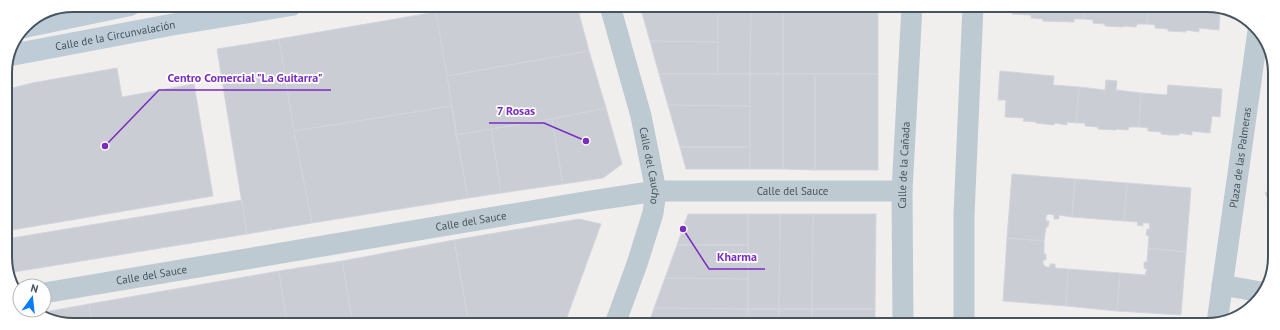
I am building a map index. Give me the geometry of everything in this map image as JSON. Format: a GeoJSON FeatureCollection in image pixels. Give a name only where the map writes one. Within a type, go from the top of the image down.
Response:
{"type":"FeatureCollection","features":[{"type":"Feature","properties":{"kind":"street"},"geometry":{"type":"LineString","coordinates":[[37,24],[96,12]]}},
{"type":"Feature","properties":{"kind":"street","name":"Calle de la Circunvalación"},"geometry":{"type":"LineString","coordinates":[[15,54],[170,25],[249,12]]}},
{"type":"Feature","properties":{"kind":"street","name":"Calle del Caucho"},"geometry":{"type":"LineString","coordinates":[[612,12],[641,116],[656,191],[651,220],[617,318]]}},
{"type":"Feature","properties":{"kind":"street","name":"Calle de la Cañada"},"geometry":{"type":"LineString","coordinates":[[903,318],[902,191],[912,12]]}},
{"type":"Feature","properties":{"kind":"street"},"geometry":{"type":"LineString","coordinates":[[964,318],[964,215],[973,12]]}},
{"type":"Feature","properties":{"kind":"street","name":"Plaza de las Palmeras"},"geometry":{"type":"LineString","coordinates":[[1218,317],[1257,38]]}},
{"type":"Feature","properties":{"kind":"street","name":"Calle del Sauce"},"geometry":{"type":"LineString","coordinates":[[52,292],[656,191],[902,191]]}},
{"type":"Feature","properties":{"kind":"street"},"geometry":{"type":"LineString","coordinates":[[1222,285],[1257,291]]}},
{"type":"Feature","properties":{"kind":"building"},"geometry":{"type":"Polygon","coordinates":[[[436,12],[579,12],[589,51],[447,76],[436,12]]]}},
{"type":"Feature","properties":{"kind":"building"},"geometry":{"type":"Polygon","coordinates":[[[436,12],[452,106],[294,131],[279,39],[436,12]]]}},
{"type":"Feature","properties":{"kind":"building"},"geometry":{"type":"Polygon","coordinates":[[[642,12],[718,12],[718,42],[650,41],[642,12]]]}},
{"type":"Feature","properties":{"kind":"building"},"geometry":{"type":"Polygon","coordinates":[[[718,12],[751,12],[750,74],[718,74],[718,12]]]}},
{"type":"Feature","properties":{"kind":"building"},"geometry":{"type":"Polygon","coordinates":[[[751,12],[783,12],[783,74],[750,74],[751,12]]]}},
{"type":"Feature","properties":{"kind":"building"},"geometry":{"type":"Polygon","coordinates":[[[783,12],[878,12],[878,74],[783,74],[783,12]]]}},
{"type":"Feature","properties":{"kind":"building"},"geometry":{"type":"Polygon","coordinates":[[[1012,12],[1085,12],[1084,19],[1074,19],[1074,22],[1043,21],[1043,19],[1031,18],[1031,15],[1012,14],[1012,12]]]}},
{"type":"Feature","properties":{"kind":"building"},"geometry":{"type":"Polygon","coordinates":[[[1085,12],[1148,12],[1147,24],[1137,24],[1136,27],[1105,26],[1105,24],[1093,23],[1093,20],[1084,19],[1085,12]]]}},
{"type":"Feature","properties":{"kind":"building"},"geometry":{"type":"Polygon","coordinates":[[[1148,12],[1220,13],[1219,30],[1199,28],[1199,32],[1186,30],[1186,32],[1168,31],[1168,29],[1155,28],[1155,25],[1147,24],[1148,12]]]}},
{"type":"Feature","properties":{"kind":"building"},"geometry":{"type":"Polygon","coordinates":[[[279,39],[294,131],[312,223],[247,234],[217,49],[279,39]]]}},
{"type":"Feature","properties":{"kind":"building"},"geometry":{"type":"Polygon","coordinates":[[[650,41],[718,42],[718,74],[659,74],[650,41]]]}},
{"type":"Feature","properties":{"kind":"building"},"geometry":{"type":"Polygon","coordinates":[[[589,51],[606,108],[552,119],[456,135],[447,76],[589,51]]]}},
{"type":"Feature","properties":{"kind":"building"},"geometry":{"type":"Polygon","coordinates":[[[117,68],[122,97],[194,84],[213,196],[12,230],[12,88],[32,83],[117,68]]]}},
{"type":"Feature","properties":{"kind":"building"},"geometry":{"type":"Polygon","coordinates":[[[1000,71],[1054,76],[1053,85],[1079,87],[1076,123],[1067,122],[1067,125],[1054,123],[1054,125],[1023,121],[1024,118],[1005,117],[1006,100],[998,100],[1000,71]]]}},
{"type":"Feature","properties":{"kind":"building"},"geometry":{"type":"Polygon","coordinates":[[[659,74],[750,74],[750,106],[668,105],[659,74]]]}},
{"type":"Feature","properties":{"kind":"building"},"geometry":{"type":"Polygon","coordinates":[[[750,74],[783,74],[783,169],[750,169],[750,74]]]}},
{"type":"Feature","properties":{"kind":"building"},"geometry":{"type":"Polygon","coordinates":[[[783,74],[815,74],[815,170],[783,169],[783,74]]]}},
{"type":"Feature","properties":{"kind":"building"},"geometry":{"type":"Polygon","coordinates":[[[815,74],[878,74],[878,170],[815,170],[815,74]]]}},
{"type":"Feature","properties":{"kind":"building"},"geometry":{"type":"Polygon","coordinates":[[[1106,80],[1117,81],[1116,90],[1141,93],[1139,127],[1129,127],[1128,130],[1098,129],[1098,127],[1085,126],[1085,123],[1076,123],[1079,87],[1105,90],[1106,80]]]}},
{"type":"Feature","properties":{"kind":"building"},"geometry":{"type":"Polygon","coordinates":[[[1168,85],[1222,89],[1220,117],[1212,116],[1210,133],[1192,131],[1192,135],[1179,133],[1179,135],[1170,135],[1161,134],[1161,132],[1148,131],[1148,128],[1139,127],[1141,93],[1167,95],[1168,85]]]}},
{"type":"Feature","properties":{"kind":"building"},"geometry":{"type":"Polygon","coordinates":[[[668,105],[750,106],[750,147],[680,147],[668,105]]]}},
{"type":"Feature","properties":{"kind":"building"},"geometry":{"type":"Polygon","coordinates":[[[452,106],[468,198],[312,223],[294,131],[452,106]]]}},
{"type":"Feature","properties":{"kind":"building"},"geometry":{"type":"Polygon","coordinates":[[[606,108],[622,164],[603,178],[563,184],[552,119],[606,108]]]}},
{"type":"Feature","properties":{"kind":"building"},"geometry":{"type":"Polygon","coordinates":[[[552,119],[563,184],[501,193],[491,129],[552,119]]]}},
{"type":"Feature","properties":{"kind":"building"},"geometry":{"type":"Polygon","coordinates":[[[491,129],[501,193],[468,198],[456,135],[491,129]]]}},
{"type":"Feature","properties":{"kind":"building"},"geometry":{"type":"Polygon","coordinates":[[[680,147],[750,147],[750,169],[686,169],[680,147]]]}},
{"type":"Feature","properties":{"kind":"building"},"geometry":{"type":"Polygon","coordinates":[[[1012,174],[1075,179],[1072,217],[1059,215],[1059,219],[1054,219],[1054,215],[1048,214],[1046,216],[1046,221],[1049,221],[1048,227],[1046,227],[1044,241],[1007,238],[1012,174]]]}},
{"type":"Feature","properties":{"kind":"building"},"geometry":{"type":"Polygon","coordinates":[[[1075,179],[1127,183],[1124,221],[1072,217],[1075,179]]]}},
{"type":"Feature","properties":{"kind":"building"},"geometry":{"type":"Polygon","coordinates":[[[1127,183],[1191,188],[1186,252],[1148,248],[1149,236],[1146,235],[1147,229],[1150,229],[1149,223],[1143,223],[1143,226],[1137,225],[1138,222],[1124,221],[1127,183]]]}},
{"type":"Feature","properties":{"kind":"building"},"geometry":{"type":"Polygon","coordinates":[[[1268,192],[1268,200],[1265,193],[1268,192]]]}},
{"type":"Feature","properties":{"kind":"building"},"geometry":{"type":"Polygon","coordinates":[[[242,200],[247,234],[14,272],[12,238],[242,200]]]}},
{"type":"Feature","properties":{"kind":"building"},"geometry":{"type":"Polygon","coordinates":[[[688,214],[748,214],[748,245],[677,245],[688,214]]]}},
{"type":"Feature","properties":{"kind":"building"},"geometry":{"type":"Polygon","coordinates":[[[748,214],[780,214],[779,309],[748,309],[748,214]]]}},
{"type":"Feature","properties":{"kind":"building"},"geometry":{"type":"Polygon","coordinates":[[[780,214],[813,214],[812,309],[779,309],[780,214]]]}},
{"type":"Feature","properties":{"kind":"building"},"geometry":{"type":"Polygon","coordinates":[[[813,214],[876,214],[875,309],[812,309],[813,214]]]}},
{"type":"Feature","properties":{"kind":"building"},"geometry":{"type":"Polygon","coordinates":[[[579,219],[601,224],[567,317],[562,318],[468,318],[454,240],[579,219]]]}},
{"type":"Feature","properties":{"kind":"building"},"geometry":{"type":"Polygon","coordinates":[[[1007,238],[1044,241],[1044,254],[1046,254],[1046,260],[1043,260],[1043,264],[1046,267],[1050,267],[1050,264],[1055,264],[1055,268],[1068,269],[1066,306],[1003,301],[1007,238]]]}},
{"type":"Feature","properties":{"kind":"building"},"geometry":{"type":"Polygon","coordinates":[[[454,240],[468,318],[352,318],[342,261],[454,240]]]}},
{"type":"Feature","properties":{"kind":"building"},"geometry":{"type":"Polygon","coordinates":[[[677,245],[748,245],[748,279],[665,278],[677,245]]]}},
{"type":"Feature","properties":{"kind":"building"},"geometry":{"type":"Polygon","coordinates":[[[1148,248],[1186,252],[1181,315],[1117,311],[1120,273],[1145,275],[1147,269],[1144,268],[1144,262],[1147,262],[1148,248]]]}},
{"type":"Feature","properties":{"kind":"building"},"geometry":{"type":"Polygon","coordinates":[[[342,261],[352,318],[286,318],[279,271],[342,261]]]}},
{"type":"Feature","properties":{"kind":"building"},"geometry":{"type":"Polygon","coordinates":[[[1068,269],[1120,273],[1117,311],[1066,306],[1068,269]]]}},
{"type":"Feature","properties":{"kind":"building"},"geometry":{"type":"Polygon","coordinates":[[[279,271],[286,318],[91,318],[89,304],[279,271]]]}},
{"type":"Feature","properties":{"kind":"building"},"geometry":{"type":"Polygon","coordinates":[[[665,278],[748,279],[748,309],[654,308],[665,278]]]}},
{"type":"Feature","properties":{"kind":"building"},"geometry":{"type":"Polygon","coordinates":[[[89,304],[91,318],[73,318],[52,314],[52,311],[89,304]]]}},
{"type":"Feature","properties":{"kind":"building"},"geometry":{"type":"Polygon","coordinates":[[[654,308],[748,309],[747,318],[651,318],[654,308]]]}},
{"type":"Feature","properties":{"kind":"building"},"geometry":{"type":"Polygon","coordinates":[[[748,309],[779,309],[779,318],[747,318],[748,309]]]}},
{"type":"Feature","properties":{"kind":"building"},"geometry":{"type":"Polygon","coordinates":[[[779,309],[812,309],[812,318],[779,318],[779,309]]]}},
{"type":"Feature","properties":{"kind":"building"},"geometry":{"type":"Polygon","coordinates":[[[812,309],[875,309],[875,318],[812,318],[812,309]]]}},
{"type":"Feature","properties":{"kind":"place","name":"7 Rosas"},"geometry":{"type":"Point","coordinates":[586,141]}},
{"type":"Feature","properties":{"kind":"place","name":"Centro Comercial \"La Guitarra\""},"geometry":{"type":"Point","coordinates":[105,146]}},
{"type":"Feature","properties":{"kind":"place","name":"Kharma"},"geometry":{"type":"Point","coordinates":[683,229]}}]}
